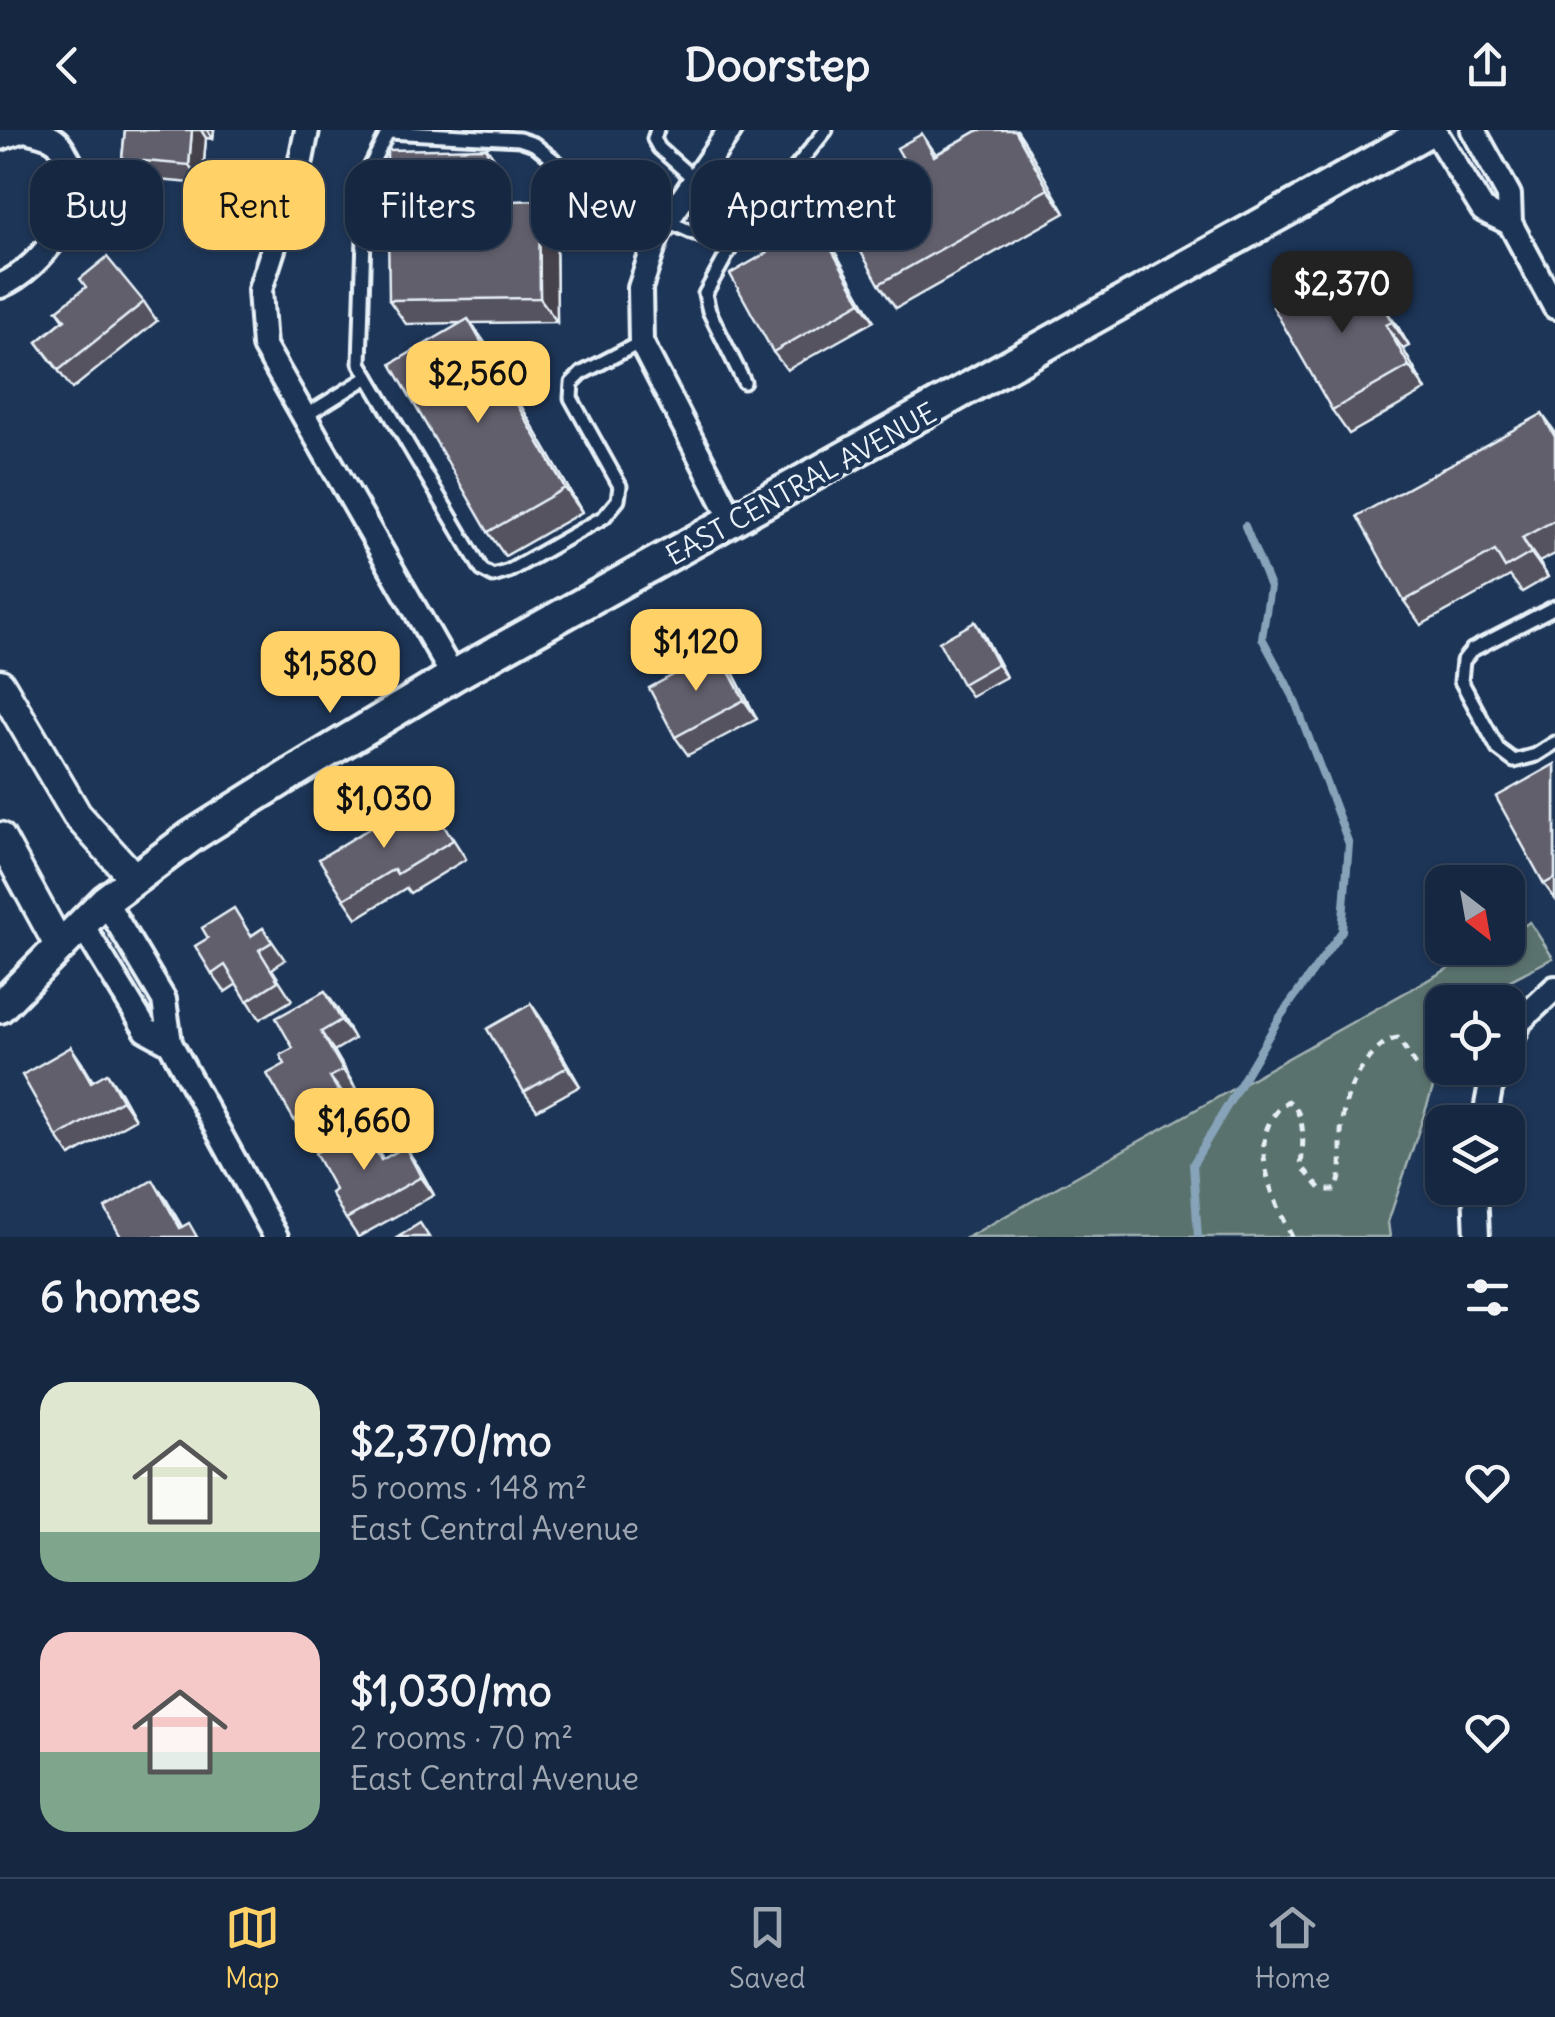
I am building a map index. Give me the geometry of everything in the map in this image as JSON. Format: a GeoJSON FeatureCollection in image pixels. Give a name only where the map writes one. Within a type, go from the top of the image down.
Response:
{"type":"FeatureCollection","features":[{"type":"Feature","properties":{"kind":"main road","name":"EAST CENTRAL AVENUE"},"geometry":{"type":"LineString","coordinates":[[0,1007],[81,923],[134,878],[225,816],[453,676],[1432,130]]}},
{"type":"Feature","properties":{"kind":"street"},"geometry":{"type":"LineString","coordinates":[[0,138],[25,130],[57,141],[72,165],[73,192],[63,222],[47,250],[16,279],[0,286]]}},
{"type":"Feature","properties":{"kind":"street"},"geometry":{"type":"LineString","coordinates":[[307,130],[300,165],[260,290],[264,346],[453,676]]}},
{"type":"Feature","properties":{"kind":"street"},"geometry":{"type":"LineString","coordinates":[[709,160],[730,130]]}},
{"type":"Feature","properties":{"kind":"street"},"geometry":{"type":"LineString","coordinates":[[1432,130],[1483,210],[1510,223]]}},
{"type":"Feature","properties":{"kind":"street"},"geometry":{"type":"LineString","coordinates":[[1472,130],[1509,195],[1510,223],[1552,296]]}},
{"type":"Feature","properties":{"kind":"street"},"geometry":{"type":"LineString","coordinates":[[671,215],[691,186]]}},
{"type":"Feature","properties":{"kind":"street"},"geometry":{"type":"LineString","coordinates":[[654,250],[640,288],[640,342],[733,521]]}},
{"type":"Feature","properties":{"kind":"street"},"geometry":{"type":"LineString","coordinates":[[0,684],[77,815],[134,878]]}},
{"type":"Feature","properties":{"kind":"street"},"geometry":{"type":"LineString","coordinates":[[0,837],[59,945]]}},
{"type":"Feature","properties":{"kind":"street"},"geometry":{"type":"LineString","coordinates":[[105,901],[164,1000],[170,1043],[276,1237]]}},
{"type":"Feature","properties":{"kind":"street"},"geometry":{"type":"LineString","coordinates":[[81,923],[146,1030],[170,1043]]}},
{"type":"Feature","properties":{"kind":"street"},"geometry":{"type":"LineString","coordinates":[[1525,1017],[1555,988]]}},
{"type":"Feature","properties":{"kind":"street"},"geometry":{"type":"LineString","coordinates":[[1476,1205],[1477,1237]]}},
{"type":"Feature","properties":{"kind":"lane"},"geometry":{"type":"LineString","coordinates":[[657,130],[654,139],[659,148],[691,176]]}},
{"type":"Feature","properties":{"kind":"lane"},"geometry":{"type":"LineString","coordinates":[[802,160],[826,130]]}},
{"type":"Feature","properties":{"kind":"lane"},"geometry":{"type":"LineString","coordinates":[[554,160],[519,138],[482,133],[388,131],[366,175],[360,363],[482,570],[493,576],[604,517],[618,500],[620,486],[572,398],[572,382],[582,372],[640,342]]}},
{"type":"Feature","properties":{"kind":"lane"},"geometry":{"type":"LineString","coordinates":[[729,250],[705,294],[708,311],[744,382]]}},
{"type":"Feature","properties":{"kind":"lane"},"geometry":{"type":"LineString","coordinates":[[306,416],[368,378]]}},
{"type":"Feature","properties":{"kind":"lane"},"geometry":{"type":"LineString","coordinates":[[1555,607],[1472,650],[1464,662],[1461,680],[1498,750],[1514,761],[1555,744]]}},
{"type":"Feature","properties":{"kind":"path"},"geometry":{"type":"LineString","coordinates":[[1292,1237],[1268,1190],[1264,1147],[1270,1116],[1288,1101],[1293,1103],[1299,1110],[1301,1166],[1322,1190],[1336,1190],[1343,1172],[1340,1139],[1348,1092],[1358,1073],[1392,1038],[1398,1038],[1418,1067],[1425,1066]]}},
{"type":"Feature","properties":{"kind":"green space"},"geometry":{"type":"Polygon","coordinates":[[[1530,922],[1553,958],[1501,985],[1425,985],[1425,1085],[1434,1085],[1388,1222],[1390,1237],[968,1237],[1455,965],[1525,965],[1525,925],[1530,922]]]}},
{"type":"Feature","properties":{"kind":"building"},"geometry":{"type":"Polygon","coordinates":[[[125,130],[192,130],[189,160],[183,160],[183,164],[122,159],[125,130]]]}},
{"type":"Feature","properties":{"kind":"building"},"geometry":{"type":"Polygon","coordinates":[[[979,130],[1015,130],[1048,189],[879,284],[860,250],[931,250],[931,160],[904,160],[897,148],[922,134],[934,156],[979,130]]]}},
{"type":"Feature","properties":{"kind":"building"},"geometry":{"type":"Polygon","coordinates":[[[487,148],[487,160],[387,160],[387,150],[487,148]]]}},
{"type":"Feature","properties":{"kind":"building"},"geometry":{"type":"Polygon","coordinates":[[[531,200],[531,250],[540,250],[540,298],[389,300],[388,250],[511,250],[511,201],[531,200]]]}},
{"type":"Feature","properties":{"kind":"building"},"geometry":{"type":"Polygon","coordinates":[[[772,250],[832,250],[861,302],[773,352],[730,274],[772,250]]]}},
{"type":"Feature","properties":{"kind":"building"},"geometry":{"type":"Polygon","coordinates":[[[107,257],[144,302],[59,370],[37,342],[65,319],[57,310],[86,287],[80,279],[107,257]]]}},
{"type":"Feature","properties":{"kind":"building"},"geometry":{"type":"Polygon","coordinates":[[[1351,263],[1376,306],[1381,303],[1392,322],[1386,325],[1409,366],[1332,410],[1273,307],[1351,263]]]}},
{"type":"Feature","properties":{"kind":"building"},"geometry":{"type":"Polygon","coordinates":[[[468,319],[565,488],[488,532],[391,364],[468,319]]]}},
{"type":"Feature","properties":{"kind":"building"},"geometry":{"type":"Polygon","coordinates":[[[1542,414],[1555,437],[1555,520],[1522,538],[1531,553],[1505,568],[1495,551],[1404,601],[1357,516],[1542,414]]]}},
{"type":"Feature","properties":{"kind":"building"},"geometry":{"type":"Polygon","coordinates":[[[975,622],[997,664],[962,684],[939,642],[975,622]]]}},
{"type":"Feature","properties":{"kind":"building"},"geometry":{"type":"Polygon","coordinates":[[[718,651],[744,700],[675,737],[649,688],[718,651]]]}},
{"type":"Feature","properties":{"kind":"building"},"geometry":{"type":"Polygon","coordinates":[[[1555,764],[1555,878],[1544,884],[1496,797],[1555,764]]]}},
{"type":"Feature","properties":{"kind":"building"},"geometry":{"type":"Polygon","coordinates":[[[420,808],[428,821],[437,815],[453,840],[397,874],[394,869],[344,899],[319,859],[380,822],[384,829],[420,808]]]}},
{"type":"Feature","properties":{"kind":"building"},"geometry":{"type":"Polygon","coordinates":[[[234,908],[251,936],[263,928],[272,942],[259,950],[278,981],[247,1001],[225,965],[212,974],[195,946],[208,938],[202,928],[234,908]]]}},
{"type":"Feature","properties":{"kind":"building"},"geometry":{"type":"Polygon","coordinates":[[[325,991],[341,1020],[321,1032],[343,1070],[330,1077],[340,1094],[294,1120],[267,1074],[285,1064],[280,1055],[293,1048],[276,1018],[325,991]]]}},
{"type":"Feature","properties":{"kind":"building"},"geometry":{"type":"Polygon","coordinates":[[[531,1004],[567,1067],[524,1092],[487,1029],[531,1004]]]}},
{"type":"Feature","properties":{"kind":"building"},"geometry":{"type":"Polygon","coordinates":[[[71,1047],[91,1082],[107,1073],[122,1100],[57,1137],[22,1075],[71,1047]]]}},
{"type":"Feature","properties":{"kind":"building"},"geometry":{"type":"Polygon","coordinates":[[[353,1132],[362,1148],[371,1142],[381,1160],[405,1147],[421,1177],[346,1219],[315,1153],[353,1132]]]}},
{"type":"Feature","properties":{"kind":"building"},"geometry":{"type":"Polygon","coordinates":[[[153,1180],[180,1228],[189,1223],[197,1237],[121,1237],[105,1208],[153,1180]]]}},
{"type":"Feature","properties":{"kind":"building"},"geometry":{"type":"Polygon","coordinates":[[[420,1223],[429,1237],[398,1237],[420,1223]]]}},
{"type":"Feature","properties":{"kind":"waterway"},"geometry":{"type":"LineString","coordinates":[[1198,1237],[1193,1164],[1280,1017],[1342,931],[1349,844],[1293,696],[1262,638],[1270,587],[1245,526]]}}]}
